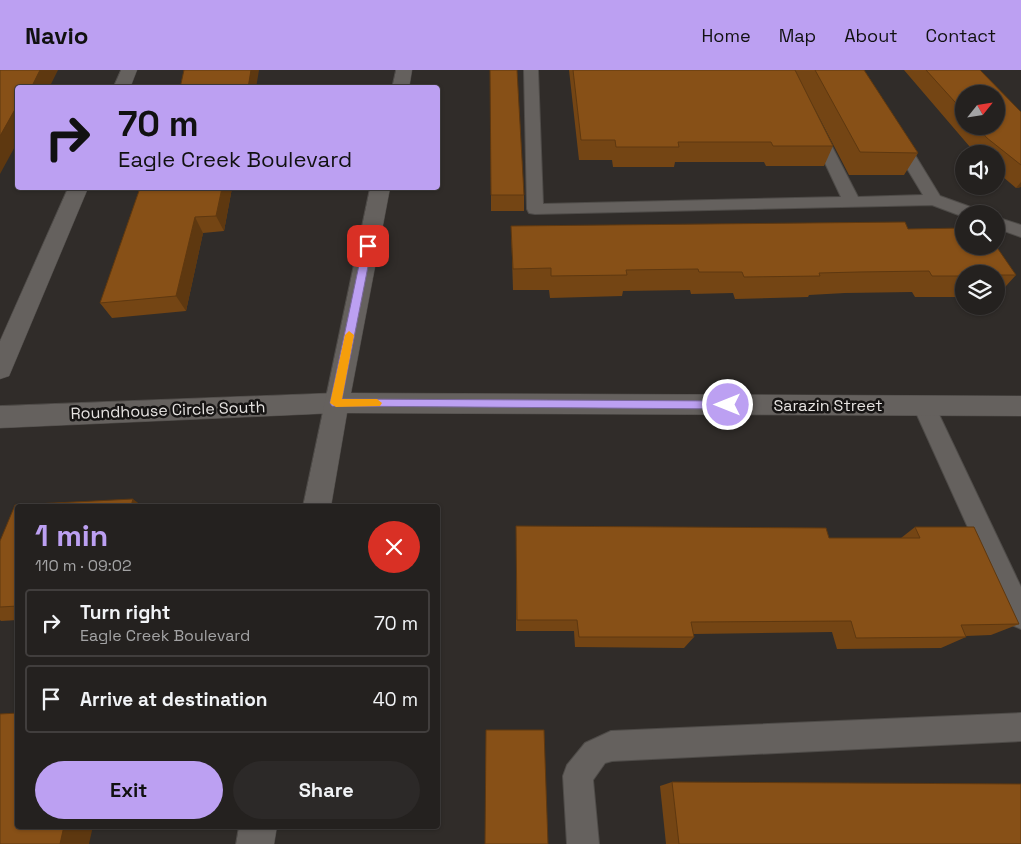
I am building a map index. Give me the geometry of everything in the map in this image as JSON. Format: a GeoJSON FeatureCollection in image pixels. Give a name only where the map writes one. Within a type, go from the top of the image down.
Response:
{"type":"FeatureCollection","features":[{"type":"Feature","properties":{"kind":"street"},"geometry":{"type":"LineString","coordinates":[[122,85],[129,70]]}},
{"type":"Feature","properties":{"kind":"street"},"geometry":{"type":"LineString","coordinates":[[401,85],[404,70]]}},
{"type":"Feature","properties":{"kind":"street"},"geometry":{"type":"LineString","coordinates":[[0,369],[77,190]]}},
{"type":"Feature","properties":{"kind":"street"},"geometry":{"type":"LineString","coordinates":[[317,504],[380,190]]}},
{"type":"Feature","properties":{"kind":"street","name":"Sarazin Street"},"geometry":{"type":"LineString","coordinates":[[336,403],[1021,406]]}},
{"type":"Feature","properties":{"kind":"street","name":"Roundhouse Circle South"},"geometry":{"type":"LineString","coordinates":[[0,416],[336,403]]}},
{"type":"Feature","properties":{"kind":"street"},"geometry":{"type":"LineString","coordinates":[[255,844],[258,829]]}},
{"type":"Feature","properties":{"kind":"lane"},"geometry":{"type":"LineString","coordinates":[[531,70],[535,209],[934,200],[955,208]]}},
{"type":"Feature","properties":{"kind":"lane"},"geometry":{"type":"LineString","coordinates":[[808,114],[852,202]]}},
{"type":"Feature","properties":{"kind":"lane"},"geometry":{"type":"LineString","coordinates":[[890,127],[934,200]]}},
{"type":"Feature","properties":{"kind":"lane"},"geometry":{"type":"LineString","coordinates":[[1005,225],[1021,231]]}},
{"type":"Feature","properties":{"kind":"lane"},"geometry":{"type":"LineString","coordinates":[[924,406],[1021,616]]}},
{"type":"Feature","properties":{"kind":"lane"},"geometry":{"type":"LineString","coordinates":[[583,844],[578,776],[595,753],[611,746],[1021,727]]}},
{"type":"Feature","properties":{"kind":"building"},"geometry":{"type":"Polygon","coordinates":[[[0,70],[40,70],[32,85],[15,85],[15,109],[0,136],[0,70]]]}},
{"type":"Feature","properties":{"kind":"building"},"geometry":{"type":"Polygon","coordinates":[[[184,70],[251,70],[248,85],[181,85],[184,70]]]}},
{"type":"Feature","properties":{"kind":"building"},"geometry":{"type":"Polygon","coordinates":[[[490,70],[517,70],[524,195],[491,195],[490,70]]]}},
{"type":"Feature","properties":{"kind":"building"},"geometry":{"type":"Polygon","coordinates":[[[573,70],[795,70],[833,146],[773,146],[771,142],[678,142],[679,147],[616,147],[615,140],[581,140],[573,70]]]}},
{"type":"Feature","properties":{"kind":"building"},"geometry":{"type":"Polygon","coordinates":[[[815,70],[864,70],[918,153],[860,152],[815,70]]]}},
{"type":"Feature","properties":{"kind":"building"},"geometry":{"type":"Polygon","coordinates":[[[926,70],[980,70],[995,85],[955,85],[955,102],[926,70]]]}},
{"type":"Feature","properties":{"kind":"building"},"geometry":{"type":"Polygon","coordinates":[[[1005,96],[1021,112],[1021,165],[1005,152],[1005,145],[996,145],[984,135],[1005,135],[1005,96]]]}},
{"type":"Feature","properties":{"kind":"building"},"geometry":{"type":"Polygon","coordinates":[[[139,190],[222,190],[216,216],[195,217],[176,296],[100,303],[139,190]]]}},
{"type":"Feature","properties":{"kind":"building"},"geometry":{"type":"Polygon","coordinates":[[[905,222],[908,229],[955,228],[955,255],[1002,255],[1016,275],[1005,275],[1005,265],[955,265],[955,276],[932,276],[929,271],[819,273],[820,276],[744,277],[742,272],[699,272],[698,269],[626,270],[627,275],[551,276],[551,268],[513,269],[511,226],[905,222]]]}},
{"type":"Feature","properties":{"kind":"building"},"geometry":{"type":"Polygon","coordinates":[[[133,499],[132,504],[35,504],[133,499]]]}},
{"type":"Feature","properties":{"kind":"building"},"geometry":{"type":"Polygon","coordinates":[[[15,505],[15,606],[0,607],[0,541],[15,505]]]}},
{"type":"Feature","properties":{"kind":"building"},"geometry":{"type":"Polygon","coordinates":[[[516,526],[826,528],[829,538],[920,538],[915,527],[974,527],[1019,624],[961,625],[966,637],[856,638],[851,621],[691,622],[694,637],[579,637],[577,620],[517,620],[516,526]]]}},
{"type":"Feature","properties":{"kind":"building"},"geometry":{"type":"Polygon","coordinates":[[[15,713],[15,829],[63,829],[60,844],[0,844],[0,714],[15,713]]]}},
{"type":"Feature","properties":{"kind":"building"},"geometry":{"type":"Polygon","coordinates":[[[486,730],[544,730],[548,844],[485,844],[486,730]]]}},
{"type":"Feature","properties":{"kind":"building"},"geometry":{"type":"Polygon","coordinates":[[[672,782],[1021,784],[1021,844],[679,844],[672,782]]]}},
{"type":"Feature","properties":{"kind":"slow traffic"},"geometry":{"type":"LineString","coordinates":[[349,335],[336,403],[377,403]]}},
{"type":"Feature","properties":{"kind":"route"},"geometry":{"type":"LineString","coordinates":[[368,246],[336,403],[728,405]]}}]}
